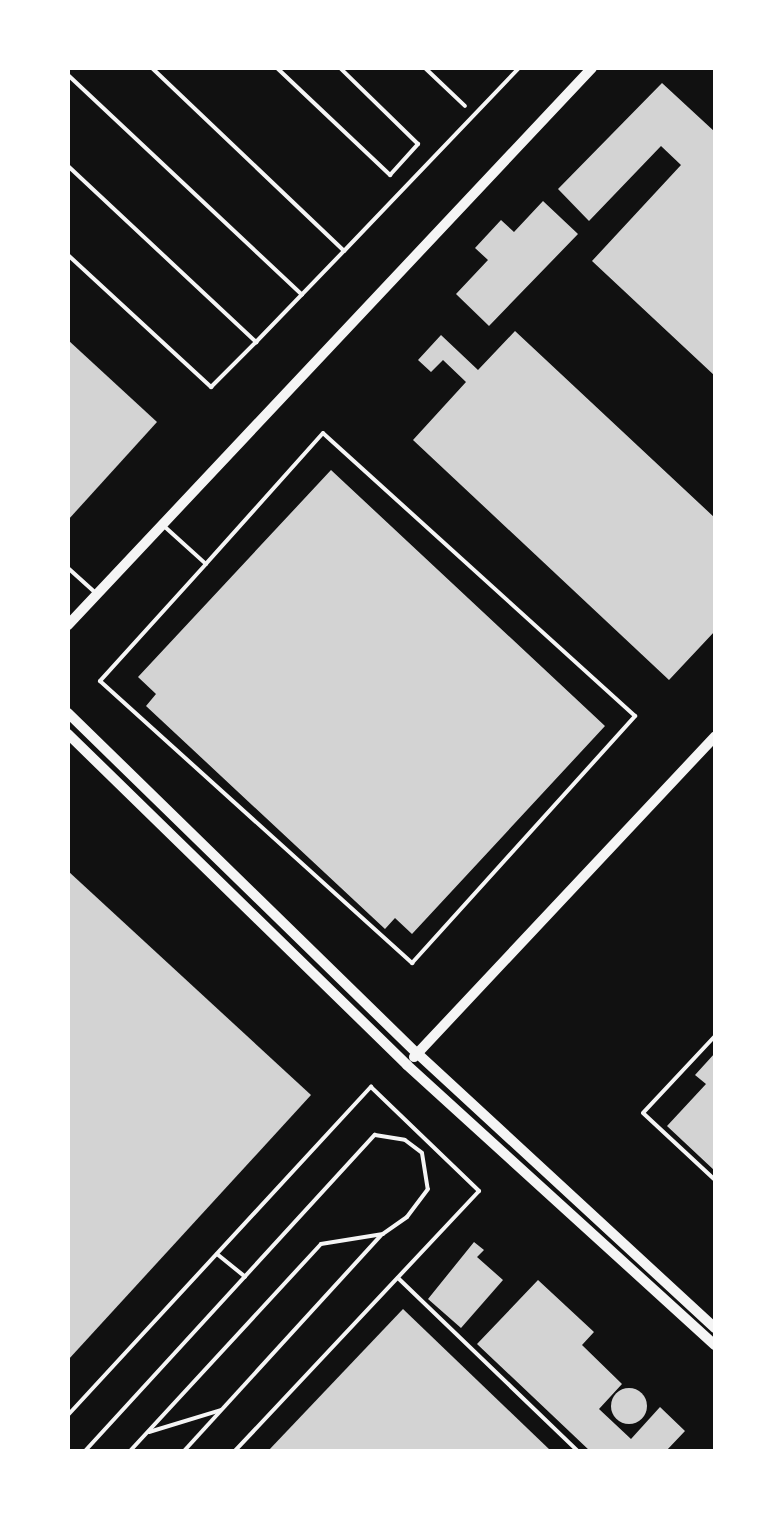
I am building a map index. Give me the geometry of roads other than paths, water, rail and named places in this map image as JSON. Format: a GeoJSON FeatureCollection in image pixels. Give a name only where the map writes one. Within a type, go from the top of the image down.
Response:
{"type":"FeatureCollection","features":[{"type":"Feature","properties":{"kind":"street"},"geometry":{"type":"LineString","coordinates":[[68,625],[592,68]]}},
{"type":"Feature","properties":{"kind":"street"},"geometry":{"type":"LineString","coordinates":[[68,713],[418,1054],[715,1328]]}},
{"type":"Feature","properties":{"kind":"street"},"geometry":{"type":"LineString","coordinates":[[68,734],[407,1065],[715,1345]]}},
{"type":"Feature","properties":{"kind":"street"},"geometry":{"type":"LineString","coordinates":[[407,1065],[715,736]]}},
{"type":"Feature","properties":{"kind":"lane"},"geometry":{"type":"LineString","coordinates":[[152,68],[344,251]]}},
{"type":"Feature","properties":{"kind":"lane"},"geometry":{"type":"LineString","coordinates":[[277,68],[390,175],[418,144],[340,68]]}},
{"type":"Feature","properties":{"kind":"lane"},"geometry":{"type":"LineString","coordinates":[[425,68],[465,106]]}},
{"type":"Feature","properties":{"kind":"lane"},"geometry":{"type":"LineString","coordinates":[[68,255],[211,387],[519,68]]}},
{"type":"Feature","properties":{"kind":"lane"},"geometry":{"type":"LineString","coordinates":[[68,75],[302,295]]}},
{"type":"Feature","properties":{"kind":"lane"},"geometry":{"type":"LineString","coordinates":[[68,166],[256,342]]}},
{"type":"Feature","properties":{"kind":"lane"},"geometry":{"type":"LineString","coordinates":[[323,433],[635,716],[412,963],[100,681],[206,564],[323,433]]}},
{"type":"Feature","properties":{"kind":"lane"},"geometry":{"type":"LineString","coordinates":[[163,526],[206,564]]}},
{"type":"Feature","properties":{"kind":"lane"},"geometry":{"type":"LineString","coordinates":[[68,568],[97,594]]}},
{"type":"Feature","properties":{"kind":"lane"},"geometry":{"type":"LineString","coordinates":[[715,1036],[643,1113],[715,1180]]}},
{"type":"Feature","properties":{"kind":"lane"},"geometry":{"type":"LineString","coordinates":[[68,1415],[371,1087],[479,1191],[235,1451]]}},
{"type":"Feature","properties":{"kind":"lane"},"geometry":{"type":"LineString","coordinates":[[85,1451],[375,1135],[405,1140],[422,1153],[428,1189],[184,1451]]}},
{"type":"Feature","properties":{"kind":"lane"},"geometry":{"type":"LineString","coordinates":[[130,1451],[321,1244],[383,1234]]}},
{"type":"Feature","properties":{"kind":"lane"},"geometry":{"type":"LineString","coordinates":[[217,1254],[245,1277]]}},
{"type":"Feature","properties":{"kind":"lane"},"geometry":{"type":"LineString","coordinates":[[397,1278],[578,1451]]}},
{"type":"Feature","properties":{"kind":"lane"},"geometry":{"type":"LineString","coordinates":[[148,1432],[223,1409]]}}]}
